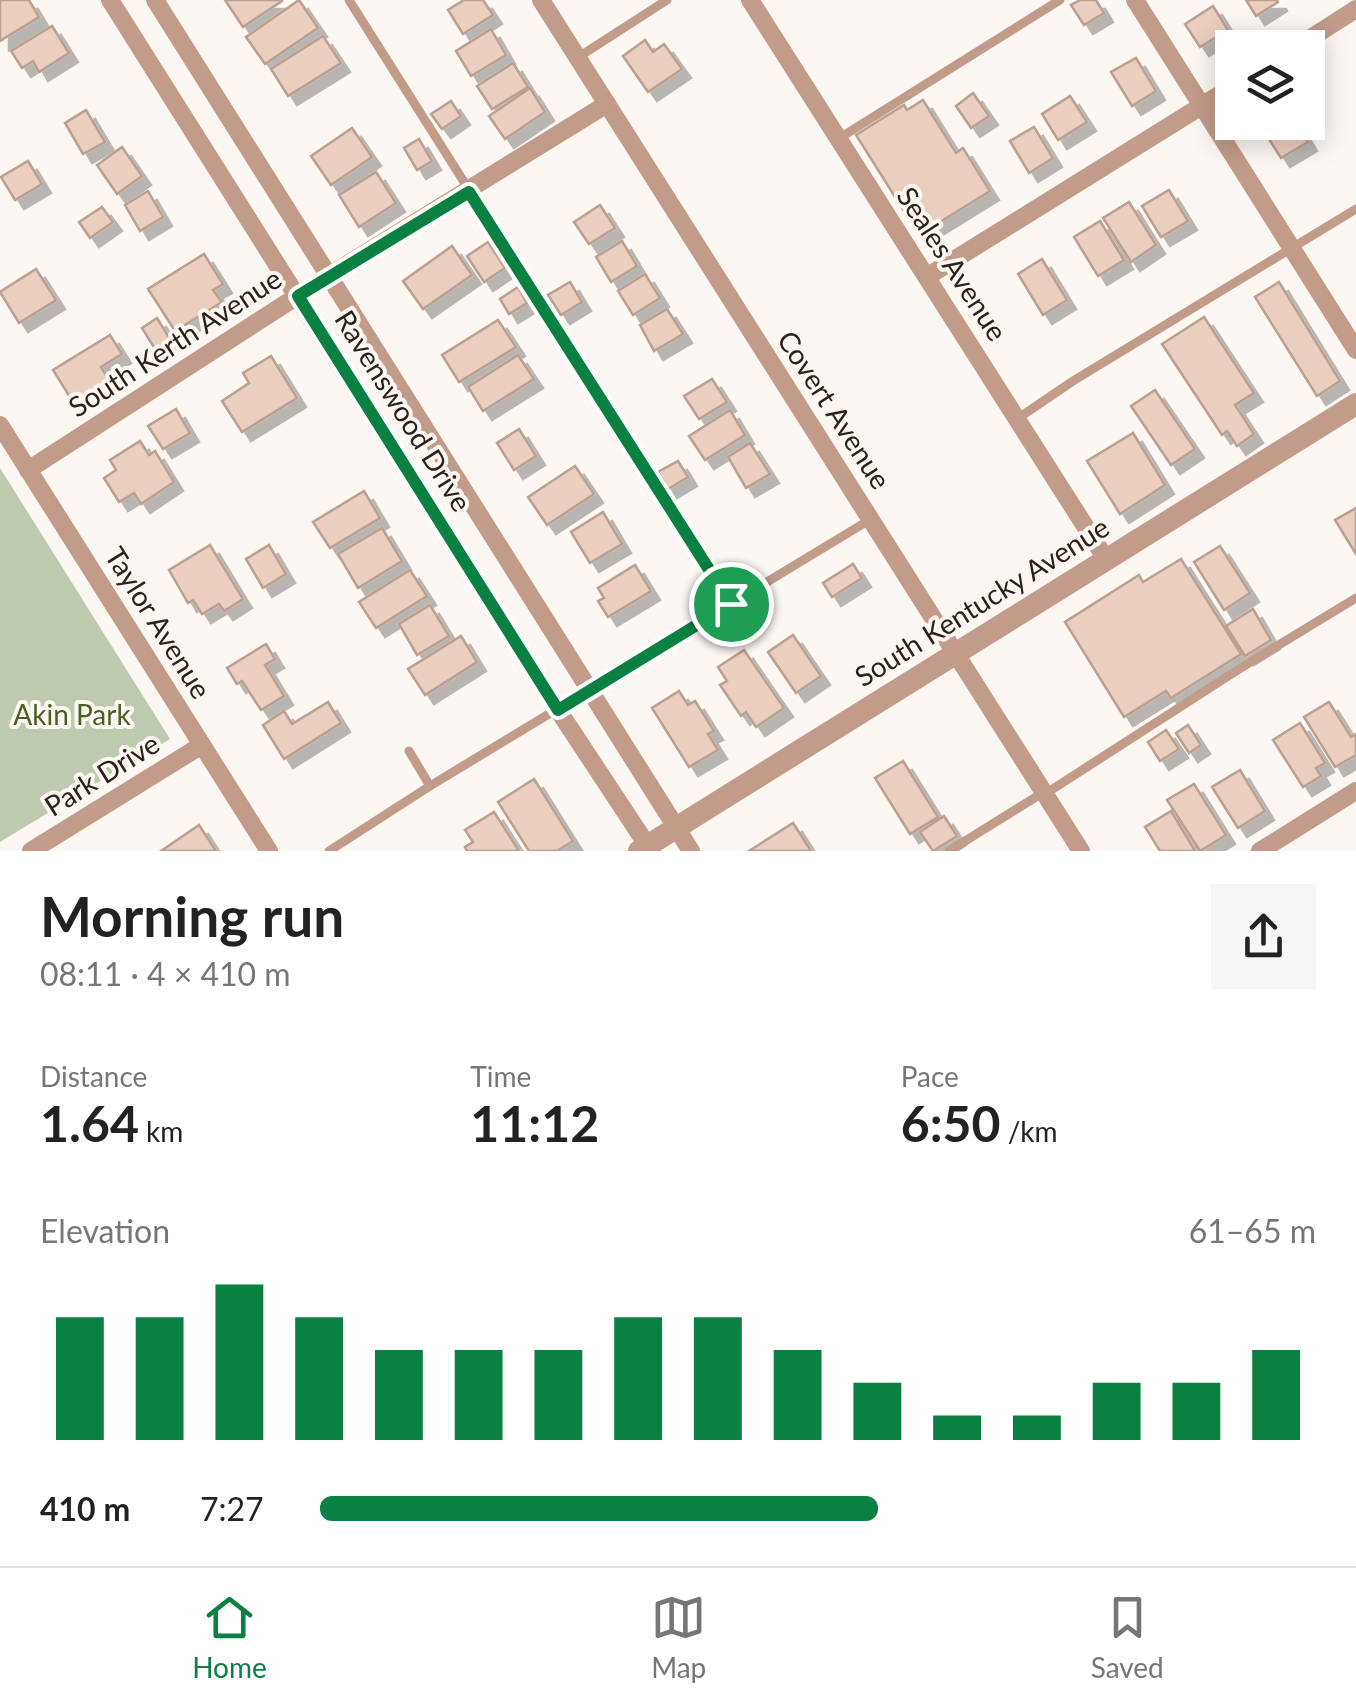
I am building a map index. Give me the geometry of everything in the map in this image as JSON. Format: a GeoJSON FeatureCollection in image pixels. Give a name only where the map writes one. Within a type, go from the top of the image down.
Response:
{"type":"FeatureCollection","features":[{"type":"Feature","properties":{"kind":"street","name":"Ravenswood Drive"},"geometry":{"type":"LineString","coordinates":[[110,0],[646,849]]}},
{"type":"Feature","properties":{"kind":"street","name":"Ravenswood Drive"},"geometry":{"type":"LineString","coordinates":[[156,0],[691,851]]}},
{"type":"Feature","properties":{"kind":"street","name":"Covert Avenue"},"geometry":{"type":"LineString","coordinates":[[540,0],[1081,851]]}},
{"type":"Feature","properties":{"kind":"street","name":"Seales Avenue"},"geometry":{"type":"LineString","coordinates":[[750,0],[1106,560]]}},
{"type":"Feature","properties":{"kind":"street"},"geometry":{"type":"LineString","coordinates":[[1135,0],[1356,350]]}},
{"type":"Feature","properties":{"kind":"street"},"geometry":{"type":"LineString","coordinates":[[1320,30],[1356,4]]}},
{"type":"Feature","properties":{"kind":"street"},"geometry":{"type":"LineString","coordinates":[[928,276],[1215,97]]}},
{"type":"Feature","properties":{"kind":"street","name":"South Kerth Avenue"},"geometry":{"type":"LineString","coordinates":[[28,470],[330,275],[607,104]]}},
{"type":"Feature","properties":{"kind":"street","name":"South Kentucky Avenue"},"geometry":{"type":"LineString","coordinates":[[646,849],[1356,404]]}},
{"type":"Feature","properties":{"kind":"street","name":"Taylor Avenue"},"geometry":{"type":"LineString","coordinates":[[0,425],[269,851]]}},
{"type":"Feature","properties":{"kind":"street","name":"Park Drive"},"geometry":{"type":"LineString","coordinates":[[31,851],[202,745]]}},
{"type":"Feature","properties":{"kind":"street"},"geometry":{"type":"LineString","coordinates":[[1260,851],[1356,791]]}},
{"type":"Feature","properties":{"kind":"lane"},"geometry":{"type":"LineString","coordinates":[[349,0],[731,604]]}},
{"type":"Feature","properties":{"kind":"lane"},"geometry":{"type":"LineString","coordinates":[[577,58],[666,0]]}},
{"type":"Feature","properties":{"kind":"lane"},"geometry":{"type":"LineString","coordinates":[[838,139],[1060,0]]}},
{"type":"Feature","properties":{"kind":"lane"},"geometry":{"type":"LineString","coordinates":[[1017,420],[1073,381],[1356,209]]}},
{"type":"Feature","properties":{"kind":"lane"},"geometry":{"type":"LineString","coordinates":[[330,851],[430,786],[871,519]]}},
{"type":"Feature","properties":{"kind":"lane"},"geometry":{"type":"LineString","coordinates":[[949,851],[1356,598]]}},
{"type":"Feature","properties":{"kind":"lane"},"geometry":{"type":"LineString","coordinates":[[409,751],[430,786]]}},
{"type":"Feature","properties":{"kind":"green space","name":"Akin Park"},"geometry":{"type":"Polygon","coordinates":[[[0,468],[170,739],[0,842],[0,468]]]}},
{"type":"Feature","properties":{"kind":"building"},"geometry":{"type":"Polygon","coordinates":[[[0,0],[29,0],[39,17],[0,41],[0,0]]]}},
{"type":"Feature","properties":{"kind":"building"},"geometry":{"type":"Polygon","coordinates":[[[225,0],[281,0],[282,1],[243,27],[225,0]]]}},
{"type":"Feature","properties":{"kind":"building"},"geometry":{"type":"Polygon","coordinates":[[[299,0],[318,28],[265,64],[246,37],[299,0]]]}},
{"type":"Feature","properties":{"kind":"building"},"geometry":{"type":"Polygon","coordinates":[[[464,0],[483,0],[493,15],[463,34],[448,10],[464,0]]]}},
{"type":"Feature","properties":{"kind":"building"},"geometry":{"type":"Polygon","coordinates":[[[1080,0],[1096,0],[1104,13],[1084,25],[1071,5],[1080,0]]]}},
{"type":"Feature","properties":{"kind":"building"},"geometry":{"type":"Polygon","coordinates":[[[1246,0],[1277,0],[1278,2],[1256,16],[1246,0]]]}},
{"type":"Feature","properties":{"kind":"building"},"geometry":{"type":"Polygon","coordinates":[[[1213,6],[1228,30],[1215,30],[1215,38],[1200,47],[1185,24],[1213,6]]]}},
{"type":"Feature","properties":{"kind":"building"},"geometry":{"type":"Polygon","coordinates":[[[52,26],[69,53],[39,72],[33,61],[22,68],[11,51],[52,26]]]}},
{"type":"Feature","properties":{"kind":"building"},"geometry":{"type":"Polygon","coordinates":[[[491,29],[506,55],[471,76],[456,51],[491,29]]]}},
{"type":"Feature","properties":{"kind":"building"},"geometry":{"type":"Polygon","coordinates":[[[323,36],[341,63],[288,96],[271,69],[323,36]]]}},
{"type":"Feature","properties":{"kind":"building"},"geometry":{"type":"Polygon","coordinates":[[[645,40],[653,52],[664,44],[682,69],[648,92],[623,56],[645,40]]]}},
{"type":"Feature","properties":{"kind":"building"},"geometry":{"type":"Polygon","coordinates":[[[1136,58],[1156,91],[1132,106],[1111,72],[1136,58]]]}},
{"type":"Feature","properties":{"kind":"building"},"geometry":{"type":"Polygon","coordinates":[[[513,63],[528,87],[492,109],[477,86],[513,63]]]}},
{"type":"Feature","properties":{"kind":"building"},"geometry":{"type":"Polygon","coordinates":[[[530,88],[545,112],[505,139],[489,116],[530,88]]]}},
{"type":"Feature","properties":{"kind":"building"},"geometry":{"type":"Polygon","coordinates":[[[973,93],[989,116],[971,128],[956,106],[973,93]]]}},
{"type":"Feature","properties":{"kind":"building"},"geometry":{"type":"Polygon","coordinates":[[[1070,96],[1087,122],[1058,140],[1042,114],[1070,96]]]}},
{"type":"Feature","properties":{"kind":"building"},"geometry":{"type":"Polygon","coordinates":[[[923,100],[956,153],[963,148],[990,191],[919,235],[856,135],[904,105],[907,110],[923,100]]]}},
{"type":"Feature","properties":{"kind":"building"},"geometry":{"type":"Polygon","coordinates":[[[451,101],[461,116],[442,129],[431,114],[451,101]]]}},
{"type":"Feature","properties":{"kind":"building"},"geometry":{"type":"Polygon","coordinates":[[[86,110],[105,142],[83,154],[65,123],[86,110]]]}},
{"type":"Feature","properties":{"kind":"building"},"geometry":{"type":"Polygon","coordinates":[[[1034,127],[1053,158],[1029,173],[1010,141],[1034,127]]]}},
{"type":"Feature","properties":{"kind":"building"},"geometry":{"type":"Polygon","coordinates":[[[352,128],[372,157],[331,185],[311,156],[352,128]]]}},
{"type":"Feature","properties":{"kind":"building"},"geometry":{"type":"Polygon","coordinates":[[[419,139],[432,161],[417,170],[404,148],[419,139]]]}},
{"type":"Feature","properties":{"kind":"building"},"geometry":{"type":"Polygon","coordinates":[[[1270,140],[1307,140],[1308,142],[1281,158],[1270,140]]]}},
{"type":"Feature","properties":{"kind":"building"},"geometry":{"type":"Polygon","coordinates":[[[122,147],[142,176],[117,194],[97,165],[122,147]]]}},
{"type":"Feature","properties":{"kind":"building"},"geometry":{"type":"Polygon","coordinates":[[[28,161],[42,184],[15,200],[1,177],[28,161]]]}},
{"type":"Feature","properties":{"kind":"building"},"geometry":{"type":"Polygon","coordinates":[[[376,172],[396,203],[359,227],[339,195],[376,172]]]}},
{"type":"Feature","properties":{"kind":"building"},"geometry":{"type":"Polygon","coordinates":[[[1169,190],[1188,221],[1161,237],[1142,206],[1169,190]]]}},
{"type":"Feature","properties":{"kind":"building"},"geometry":{"type":"Polygon","coordinates":[[[148,191],[163,217],[140,231],[125,205],[148,191]]]}},
{"type":"Feature","properties":{"kind":"building"},"geometry":{"type":"Polygon","coordinates":[[[1129,202],[1156,245],[1131,262],[1103,218],[1129,202]]]}},
{"type":"Feature","properties":{"kind":"building"},"geometry":{"type":"Polygon","coordinates":[[[600,205],[615,228],[589,244],[574,222],[600,205]]]}},
{"type":"Feature","properties":{"kind":"building"},"geometry":{"type":"Polygon","coordinates":[[[102,207],[113,222],[90,238],[79,222],[102,207]]]}},
{"type":"Feature","properties":{"kind":"building"},"geometry":{"type":"Polygon","coordinates":[[[1100,221],[1124,260],[1098,276],[1074,237],[1100,221]]]}},
{"type":"Feature","properties":{"kind":"building"},"geometry":{"type":"Polygon","coordinates":[[[622,241],[637,266],[611,282],[596,257],[622,241]]]}},
{"type":"Feature","properties":{"kind":"building"},"geometry":{"type":"Polygon","coordinates":[[[488,242],[505,268],[484,282],[467,256],[488,242]]]}},
{"type":"Feature","properties":{"kind":"building"},"geometry":{"type":"Polygon","coordinates":[[[452,246],[472,275],[423,309],[403,281],[452,246]]]}},
{"type":"Feature","properties":{"kind":"building"},"geometry":{"type":"Polygon","coordinates":[[[204,254],[223,284],[213,290],[222,302],[175,331],[148,289],[204,254]]]}},
{"type":"Feature","properties":{"kind":"building"},"geometry":{"type":"Polygon","coordinates":[[[1042,259],[1067,300],[1043,315],[1018,274],[1042,259]]]}},
{"type":"Feature","properties":{"kind":"building"},"geometry":{"type":"Polygon","coordinates":[[[36,269],[56,300],[19,323],[0,292],[36,269]]]}},
{"type":"Feature","properties":{"kind":"building"},"geometry":{"type":"Polygon","coordinates":[[[645,274],[660,298],[633,315],[618,291],[645,274]]]}},
{"type":"Feature","properties":{"kind":"building"},"geometry":{"type":"Polygon","coordinates":[[[570,282],[582,302],[561,315],[548,295],[570,282]]]}},
{"type":"Feature","properties":{"kind":"building"},"geometry":{"type":"Polygon","coordinates":[[[1279,282],[1340,381],[1317,396],[1255,297],[1279,282]]]}},
{"type":"Feature","properties":{"kind":"building"},"geometry":{"type":"Polygon","coordinates":[[[518,287],[527,303],[509,314],[500,299],[518,287]]]}},
{"type":"Feature","properties":{"kind":"building"},"geometry":{"type":"Polygon","coordinates":[[[667,309],[683,334],[654,351],[640,325],[667,309]]]}},
{"type":"Feature","properties":{"kind":"building"},"geometry":{"type":"Polygon","coordinates":[[[1204,317],[1254,393],[1235,405],[1254,434],[1237,446],[1227,431],[1222,435],[1162,344],[1204,317]]]}},
{"type":"Feature","properties":{"kind":"building"},"geometry":{"type":"Polygon","coordinates":[[[157,318],[170,339],[155,349],[142,328],[157,318]]]}},
{"type":"Feature","properties":{"kind":"building"},"geometry":{"type":"Polygon","coordinates":[[[498,320],[516,347],[459,382],[442,355],[498,320]]]}},
{"type":"Feature","properties":{"kind":"building"},"geometry":{"type":"Polygon","coordinates":[[[110,335],[122,354],[101,367],[109,380],[73,402],[53,370],[110,335]]]}},
{"type":"Feature","properties":{"kind":"building"},"geometry":{"type":"Polygon","coordinates":[[[518,355],[534,379],[483,411],[468,387],[518,355]]]}},
{"type":"Feature","properties":{"kind":"building"},"geometry":{"type":"Polygon","coordinates":[[[271,356],[297,398],[242,432],[222,401],[249,383],[243,373],[271,356]]]}},
{"type":"Feature","properties":{"kind":"building"},"geometry":{"type":"Polygon","coordinates":[[[712,379],[727,402],[699,419],[684,396],[712,379]]]}},
{"type":"Feature","properties":{"kind":"building"},"geometry":{"type":"Polygon","coordinates":[[[1155,390],[1195,449],[1171,465],[1131,406],[1155,390]]]}},
{"type":"Feature","properties":{"kind":"building"},"geometry":{"type":"Polygon","coordinates":[[[176,409],[190,433],[163,449],[148,426],[176,409]]]}},
{"type":"Feature","properties":{"kind":"building"},"geometry":{"type":"Polygon","coordinates":[[[730,410],[745,435],[705,460],[689,436],[730,410]]]}},
{"type":"Feature","properties":{"kind":"building"},"geometry":{"type":"Polygon","coordinates":[[[519,429],[536,456],[514,470],[497,443],[519,429]]]}},
{"type":"Feature","properties":{"kind":"building"},"geometry":{"type":"Polygon","coordinates":[[[1133,433],[1165,485],[1120,514],[1087,461],[1133,433]]]}},
{"type":"Feature","properties":{"kind":"building"},"geometry":{"type":"Polygon","coordinates":[[[140,441],[149,455],[155,451],[174,482],[141,504],[134,493],[119,502],[104,478],[116,470],[110,460],[140,441]]]}},
{"type":"Feature","properties":{"kind":"building"},"geometry":{"type":"Polygon","coordinates":[[[750,443],[770,474],[746,488],[728,457],[750,443]]]}},
{"type":"Feature","properties":{"kind":"building"},"geometry":{"type":"Polygon","coordinates":[[[678,461],[688,477],[668,489],[658,472],[678,461]]]}},
{"type":"Feature","properties":{"kind":"building"},"geometry":{"type":"Polygon","coordinates":[[[575,466],[594,494],[547,525],[528,497],[575,466]]]}},
{"type":"Feature","properties":{"kind":"building"},"geometry":{"type":"Polygon","coordinates":[[[364,491],[380,518],[330,548],[313,522],[364,491]]]}},
{"type":"Feature","properties":{"kind":"building"},"geometry":{"type":"Polygon","coordinates":[[[1356,508],[1356,554],[1335,520],[1356,508]]]}},
{"type":"Feature","properties":{"kind":"building"},"geometry":{"type":"Polygon","coordinates":[[[603,512],[622,544],[590,563],[571,532],[603,512]]]}},
{"type":"Feature","properties":{"kind":"building"},"geometry":{"type":"Polygon","coordinates":[[[382,528],[402,561],[358,588],[338,554],[382,528]]]}},
{"type":"Feature","properties":{"kind":"building"},"geometry":{"type":"Polygon","coordinates":[[[210,545],[243,599],[224,611],[219,604],[202,614],[193,600],[188,603],[169,570],[210,545]]]}},
{"type":"Feature","properties":{"kind":"building"},"geometry":{"type":"Polygon","coordinates":[[[269,545],[286,574],[263,588],[246,559],[269,545]]]}},
{"type":"Feature","properties":{"kind":"building"},"geometry":{"type":"Polygon","coordinates":[[[1220,546],[1250,593],[1224,610],[1194,562],[1220,546]]]}},
{"type":"Feature","properties":{"kind":"building"},"geometry":{"type":"Polygon","coordinates":[[[1181,559],[1241,654],[1171,698],[1166,691],[1124,717],[1065,622],[1139,575],[1143,582],[1181,559]]]}},
{"type":"Feature","properties":{"kind":"building"},"geometry":{"type":"Polygon","coordinates":[[[853,564],[862,578],[832,597],[823,583],[853,564]]]}},
{"type":"Feature","properties":{"kind":"building"},"geometry":{"type":"Polygon","coordinates":[[[635,565],[651,591],[608,617],[598,601],[604,598],[598,588],[635,565]]]}},
{"type":"Feature","properties":{"kind":"building"},"geometry":{"type":"Polygon","coordinates":[[[410,570],[427,596],[376,628],[359,602],[410,570]]]}},
{"type":"Feature","properties":{"kind":"building"},"geometry":{"type":"Polygon","coordinates":[[[430,605],[449,636],[417,655],[399,624],[430,605]]]}},
{"type":"Feature","properties":{"kind":"building"},"geometry":{"type":"Polygon","coordinates":[[[1253,609],[1271,640],[1245,656],[1226,626],[1253,609]]]}},
{"type":"Feature","properties":{"kind":"building"},"geometry":{"type":"Polygon","coordinates":[[[793,635],[821,676],[796,693],[768,652],[793,635]]]}},
{"type":"Feature","properties":{"kind":"building"},"geometry":{"type":"Polygon","coordinates":[[[461,636],[477,662],[425,695],[408,669],[461,636]]]}},
{"type":"Feature","properties":{"kind":"building"},"geometry":{"type":"Polygon","coordinates":[[[266,644],[275,659],[265,665],[284,696],[261,710],[242,681],[237,684],[227,668],[266,644]]]}},
{"type":"Feature","properties":{"kind":"building"},"geometry":{"type":"Polygon","coordinates":[[[744,650],[784,708],[756,727],[746,712],[741,716],[720,685],[727,681],[718,667],[744,650]]]}},
{"type":"Feature","properties":{"kind":"building"},"geometry":{"type":"Polygon","coordinates":[[[679,691],[688,705],[695,701],[714,731],[708,734],[718,750],[689,767],[652,708],[679,691]]]}},
{"type":"Feature","properties":{"kind":"building"},"geometry":{"type":"Polygon","coordinates":[[[328,702],[341,723],[284,759],[263,725],[284,711],[292,724],[328,702]]]}},
{"type":"Feature","properties":{"kind":"building"},"geometry":{"type":"Polygon","coordinates":[[[1329,702],[1351,737],[1356,734],[1356,755],[1335,767],[1304,717],[1329,702]]]}},
{"type":"Feature","properties":{"kind":"building"},"geometry":{"type":"Polygon","coordinates":[[[1300,723],[1325,763],[1316,768],[1321,776],[1303,787],[1273,740],[1300,723]]]}},
{"type":"Feature","properties":{"kind":"building"},"geometry":{"type":"Polygon","coordinates":[[[1188,725],[1201,745],[1189,753],[1176,733],[1188,725]]]}},
{"type":"Feature","properties":{"kind":"building"},"geometry":{"type":"Polygon","coordinates":[[[1166,730],[1179,749],[1160,761],[1148,742],[1166,730]]]}},
{"type":"Feature","properties":{"kind":"building"},"geometry":{"type":"Polygon","coordinates":[[[903,761],[938,817],[910,834],[875,778],[903,761]]]}},
{"type":"Feature","properties":{"kind":"building"},"geometry":{"type":"Polygon","coordinates":[[[1240,770],[1265,811],[1238,828],[1212,787],[1240,770]]]}},
{"type":"Feature","properties":{"kind":"building"},"geometry":{"type":"Polygon","coordinates":[[[534,779],[573,841],[557,851],[529,851],[498,802],[534,779]]]}},
{"type":"Feature","properties":{"kind":"building"},"geometry":{"type":"Polygon","coordinates":[[[1194,784],[1226,835],[1200,851],[1167,800],[1194,784]]]}},
{"type":"Feature","properties":{"kind":"building"},"geometry":{"type":"Polygon","coordinates":[[[1171,811],[1195,851],[1160,851],[1145,827],[1171,811]]]}},
{"type":"Feature","properties":{"kind":"building"},"geometry":{"type":"Polygon","coordinates":[[[494,812],[519,851],[467,851],[465,847],[473,842],[465,830],[494,812]]]}},
{"type":"Feature","properties":{"kind":"building"},"geometry":{"type":"Polygon","coordinates":[[[944,816],[957,836],[933,851],[920,832],[944,816]]]}},
{"type":"Feature","properties":{"kind":"building"},"geometry":{"type":"Polygon","coordinates":[[[793,823],[811,851],[749,851],[793,823]]]}},
{"type":"Feature","properties":{"kind":"building"},"geometry":{"type":"Polygon","coordinates":[[[199,825],[216,851],[161,851],[199,825]]]}},
{"type":"Feature","properties":{"kind":"route"},"geometry":{"type":"LineString","coordinates":[[469,192],[731,604],[558,710],[298,296],[469,192]]}}]}
